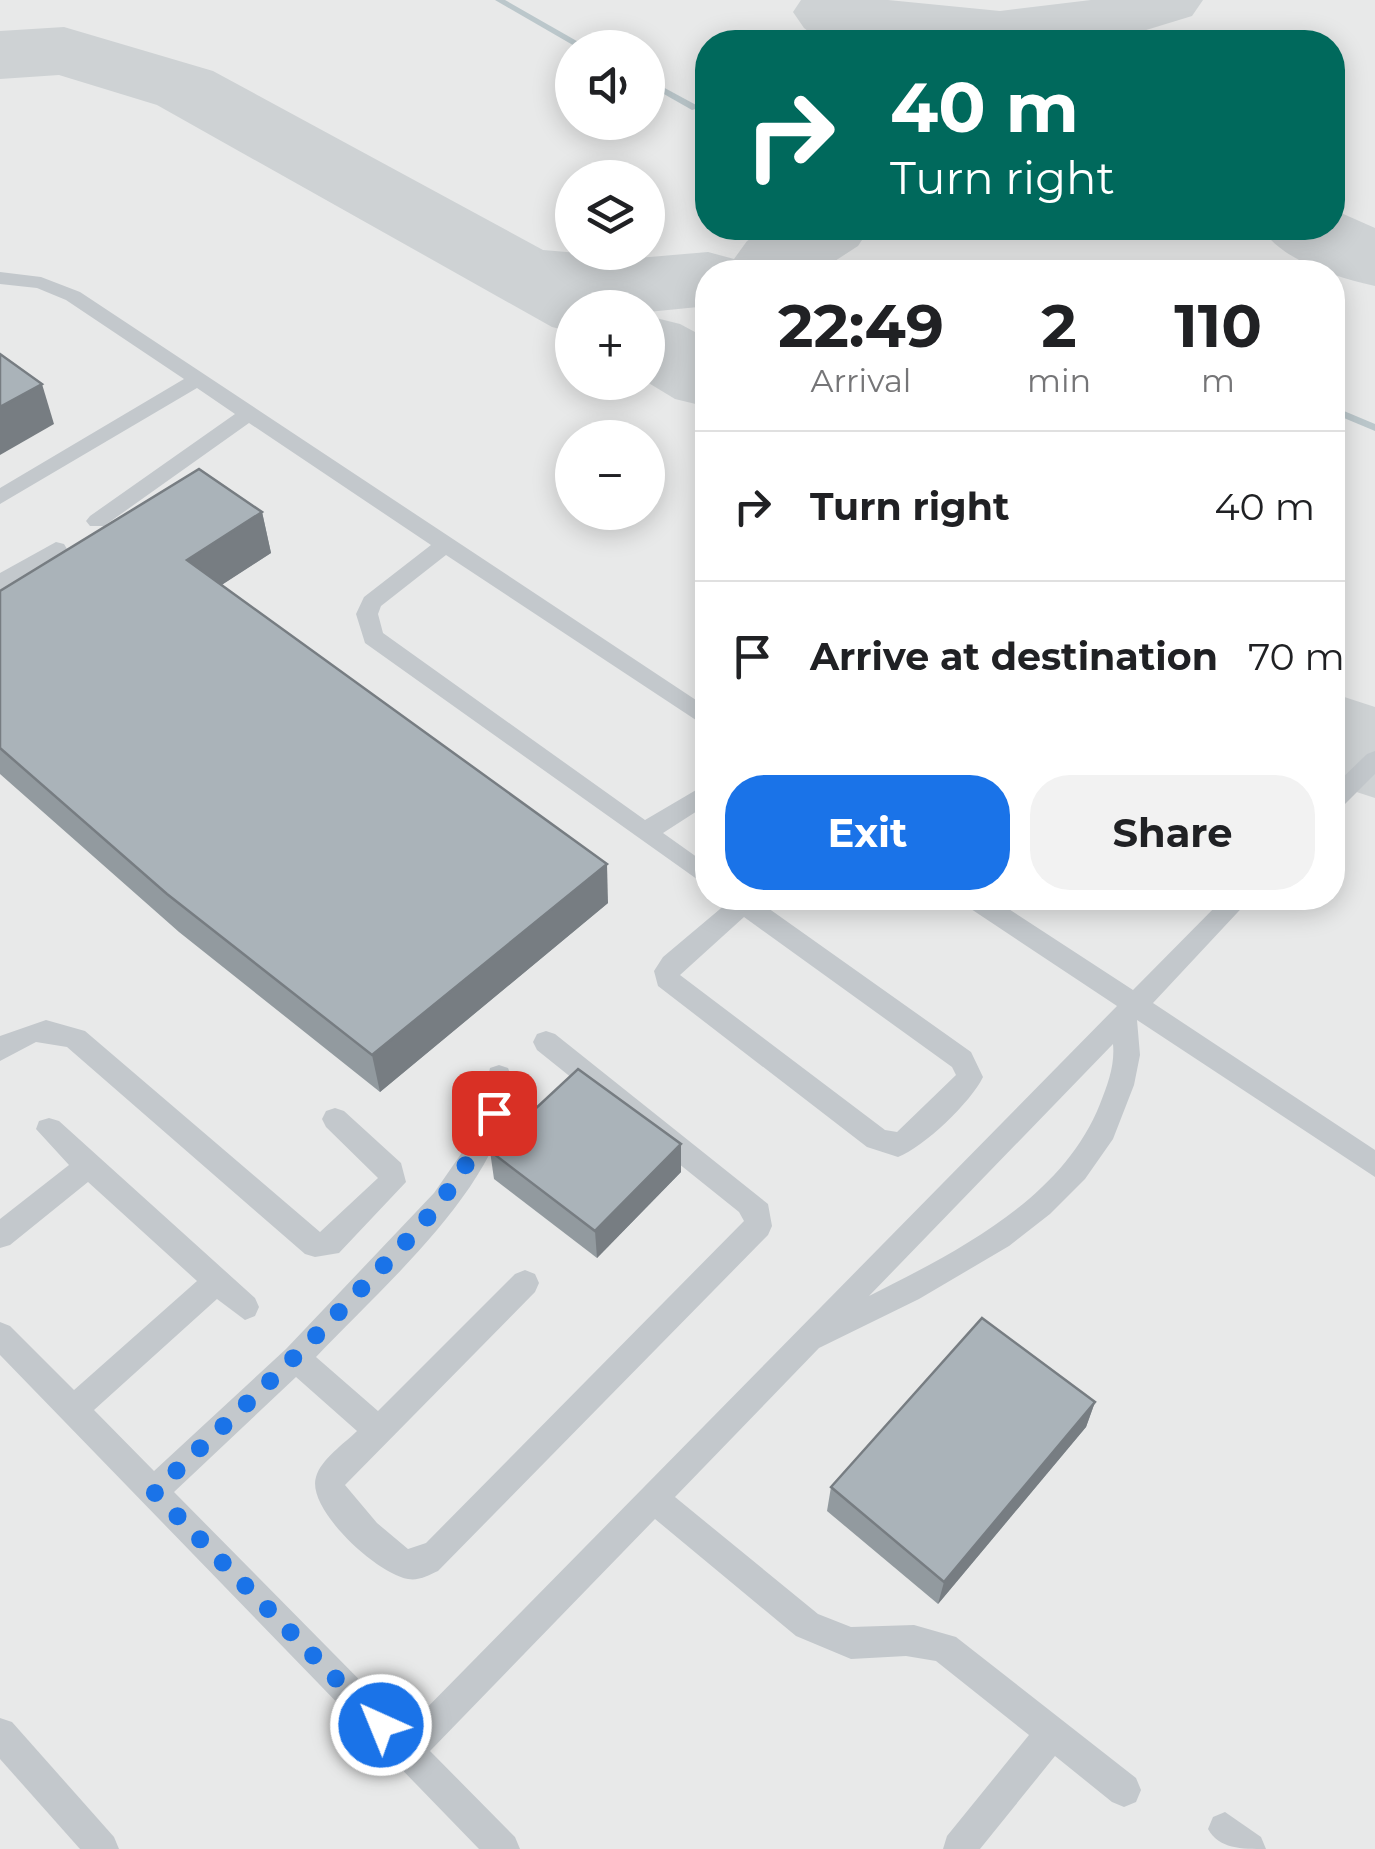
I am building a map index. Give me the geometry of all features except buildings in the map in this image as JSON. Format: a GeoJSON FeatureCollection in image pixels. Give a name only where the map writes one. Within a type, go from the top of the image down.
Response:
{"type":"FeatureCollection","features":[{"type":"Feature","properties":{"kind":"lane"},"geometry":{"type":"LineString","coordinates":[[0,278],[41,283],[72,296],[695,711]]}},
{"type":"Feature","properties":{"kind":"lane"},"geometry":{"type":"LineString","coordinates":[[0,497],[196,380]]}},
{"type":"Feature","properties":{"kind":"lane"},"geometry":{"type":"LineString","coordinates":[[97,521],[247,415]]}},
{"type":"Feature","properties":{"kind":"lane"},"geometry":{"type":"LineString","coordinates":[[444,546],[372,602],[367,614],[373,637],[695,869]]}},
{"type":"Feature","properties":{"kind":"lane"},"geometry":{"type":"LineString","coordinates":[[0,584],[56,549]]}},
{"type":"Feature","properties":{"kind":"lane"},"geometry":{"type":"LineString","coordinates":[[1345,790],[1375,760]]}},
{"type":"Feature","properties":{"kind":"lane"},"geometry":{"type":"LineString","coordinates":[[644,832],[695,800]]}},
{"type":"Feature","properties":{"kind":"lane"},"geometry":{"type":"LineString","coordinates":[[729,910],[672,964],[666,971],[668,979],[877,1139],[898,1146],[964,1084],[970,1077],[969,1068],[753,910]]}},
{"type":"Feature","properties":{"kind":"lane"},"geometry":{"type":"LineString","coordinates":[[990,910],[1128,1010],[1375,1165]]}},
{"type":"Feature","properties":{"kind":"lane"},"geometry":{"type":"LineString","coordinates":[[406,1751],[1227,910]]}},
{"type":"Feature","properties":{"kind":"lane"},"geometry":{"type":"LineString","coordinates":[[799,1348],[998,1236],[1073,1178],[1114,1114],[1127,1057],[1128,1010]]}},
{"type":"Feature","properties":{"kind":"lane"},"geometry":{"type":"LineString","coordinates":[[0,1050],[36,1030],[58,1030],[76,1039],[315,1246],[329,1244],[392,1182],[391,1170],[335,1119]]}},
{"type":"Feature","properties":{"kind":"lane"},"geometry":{"type":"LineString","coordinates":[[525,1283],[330,1479],[329,1494],[392,1556],[406,1564],[423,1563],[451,1540],[758,1226],[758,1213],[749,1203],[546,1042]]}},
{"type":"Feature","properties":{"kind":"lane"},"geometry":{"type":"LineString","coordinates":[[154,1492],[296,1358],[444,1202],[473,1158],[494,1113],[499,1076]]}},
{"type":"Feature","properties":{"kind":"lane"},"geometry":{"type":"LineString","coordinates":[[49,1128],[246,1308]]}},
{"type":"Feature","properties":{"kind":"lane"},"geometry":{"type":"LineString","coordinates":[[0,1236],[89,1165]]}},
{"type":"Feature","properties":{"kind":"lane"},"geometry":{"type":"LineString","coordinates":[[73,1410],[217,1281]]}},
{"type":"Feature","properties":{"kind":"lane"},"geometry":{"type":"LineString","coordinates":[[0,1335],[502,1849]]}},
{"type":"Feature","properties":{"kind":"lane"},"geometry":{"type":"LineString","coordinates":[[296,1358],[377,1429]]}},
{"type":"Feature","properties":{"kind":"lane"},"geometry":{"type":"LineString","coordinates":[[653,1498],[807,1625],[834,1639],[864,1644],[894,1638],[920,1639],[944,1648],[1124,1790]]}},
{"type":"Feature","properties":{"kind":"lane"},"geometry":{"type":"LineString","coordinates":[[958,1848],[1053,1732]]}},
{"type":"Feature","properties":{"kind":"lane"},"geometry":{"type":"LineString","coordinates":[[0,1734],[102,1849]]}},
{"type":"Feature","properties":{"kind":"shaded area"},"geometry":{"type":"Polygon","coordinates":[[[0,0],[1375,0],[1375,1849],[0,1849],[0,0]]]}},
{"type":"Feature","properties":{"kind":"waterway"},"geometry":{"type":"LineString","coordinates":[[499,0],[555,31]]}},
{"type":"Feature","properties":{"kind":"waterway"},"geometry":{"type":"LineString","coordinates":[[665,91],[695,108]]}},
{"type":"Feature","properties":{"kind":"waterway"},"geometry":{"type":"LineString","coordinates":[[1345,415],[1375,428]]}},
{"type":"Feature","properties":{"kind":"taxiway"},"geometry":{"type":"LineString","coordinates":[[1053,30],[1122,15],[1165,0]]}},
{"type":"Feature","properties":{"kind":"taxiway"},"geometry":{"type":"LineString","coordinates":[[855,30],[831,12],[934,30]]}},
{"type":"Feature","properties":{"kind":"taxiway"},"geometry":{"type":"LineString","coordinates":[[0,55],[64,51],[185,88],[555,292]]}},
{"type":"Feature","properties":{"kind":"taxiway"},"geometry":{"type":"LineString","coordinates":[[778,260],[809,240]]}},
{"type":"Feature","properties":{"kind":"taxiway"},"geometry":{"type":"LineString","coordinates":[[1331,240],[1375,260]]}},
{"type":"Feature","properties":{"kind":"taxiway"},"geometry":{"type":"LineString","coordinates":[[523,273],[638,285],[695,281]]}},
{"type":"Feature","properties":{"kind":"taxiway"},"geometry":{"type":"LineString","coordinates":[[665,354],[695,371]]}},
{"type":"Feature","properties":{"kind":"taxiway"},"geometry":{"type":"LineString","coordinates":[[1345,740],[1375,757]]}},
{"type":"Feature","properties":{"kind":"route"},"geometry":{"type":"LineString","coordinates":[[381,1725],[154,1492],[296,1358],[444,1202],[473,1158],[494,1113]]}}]}
